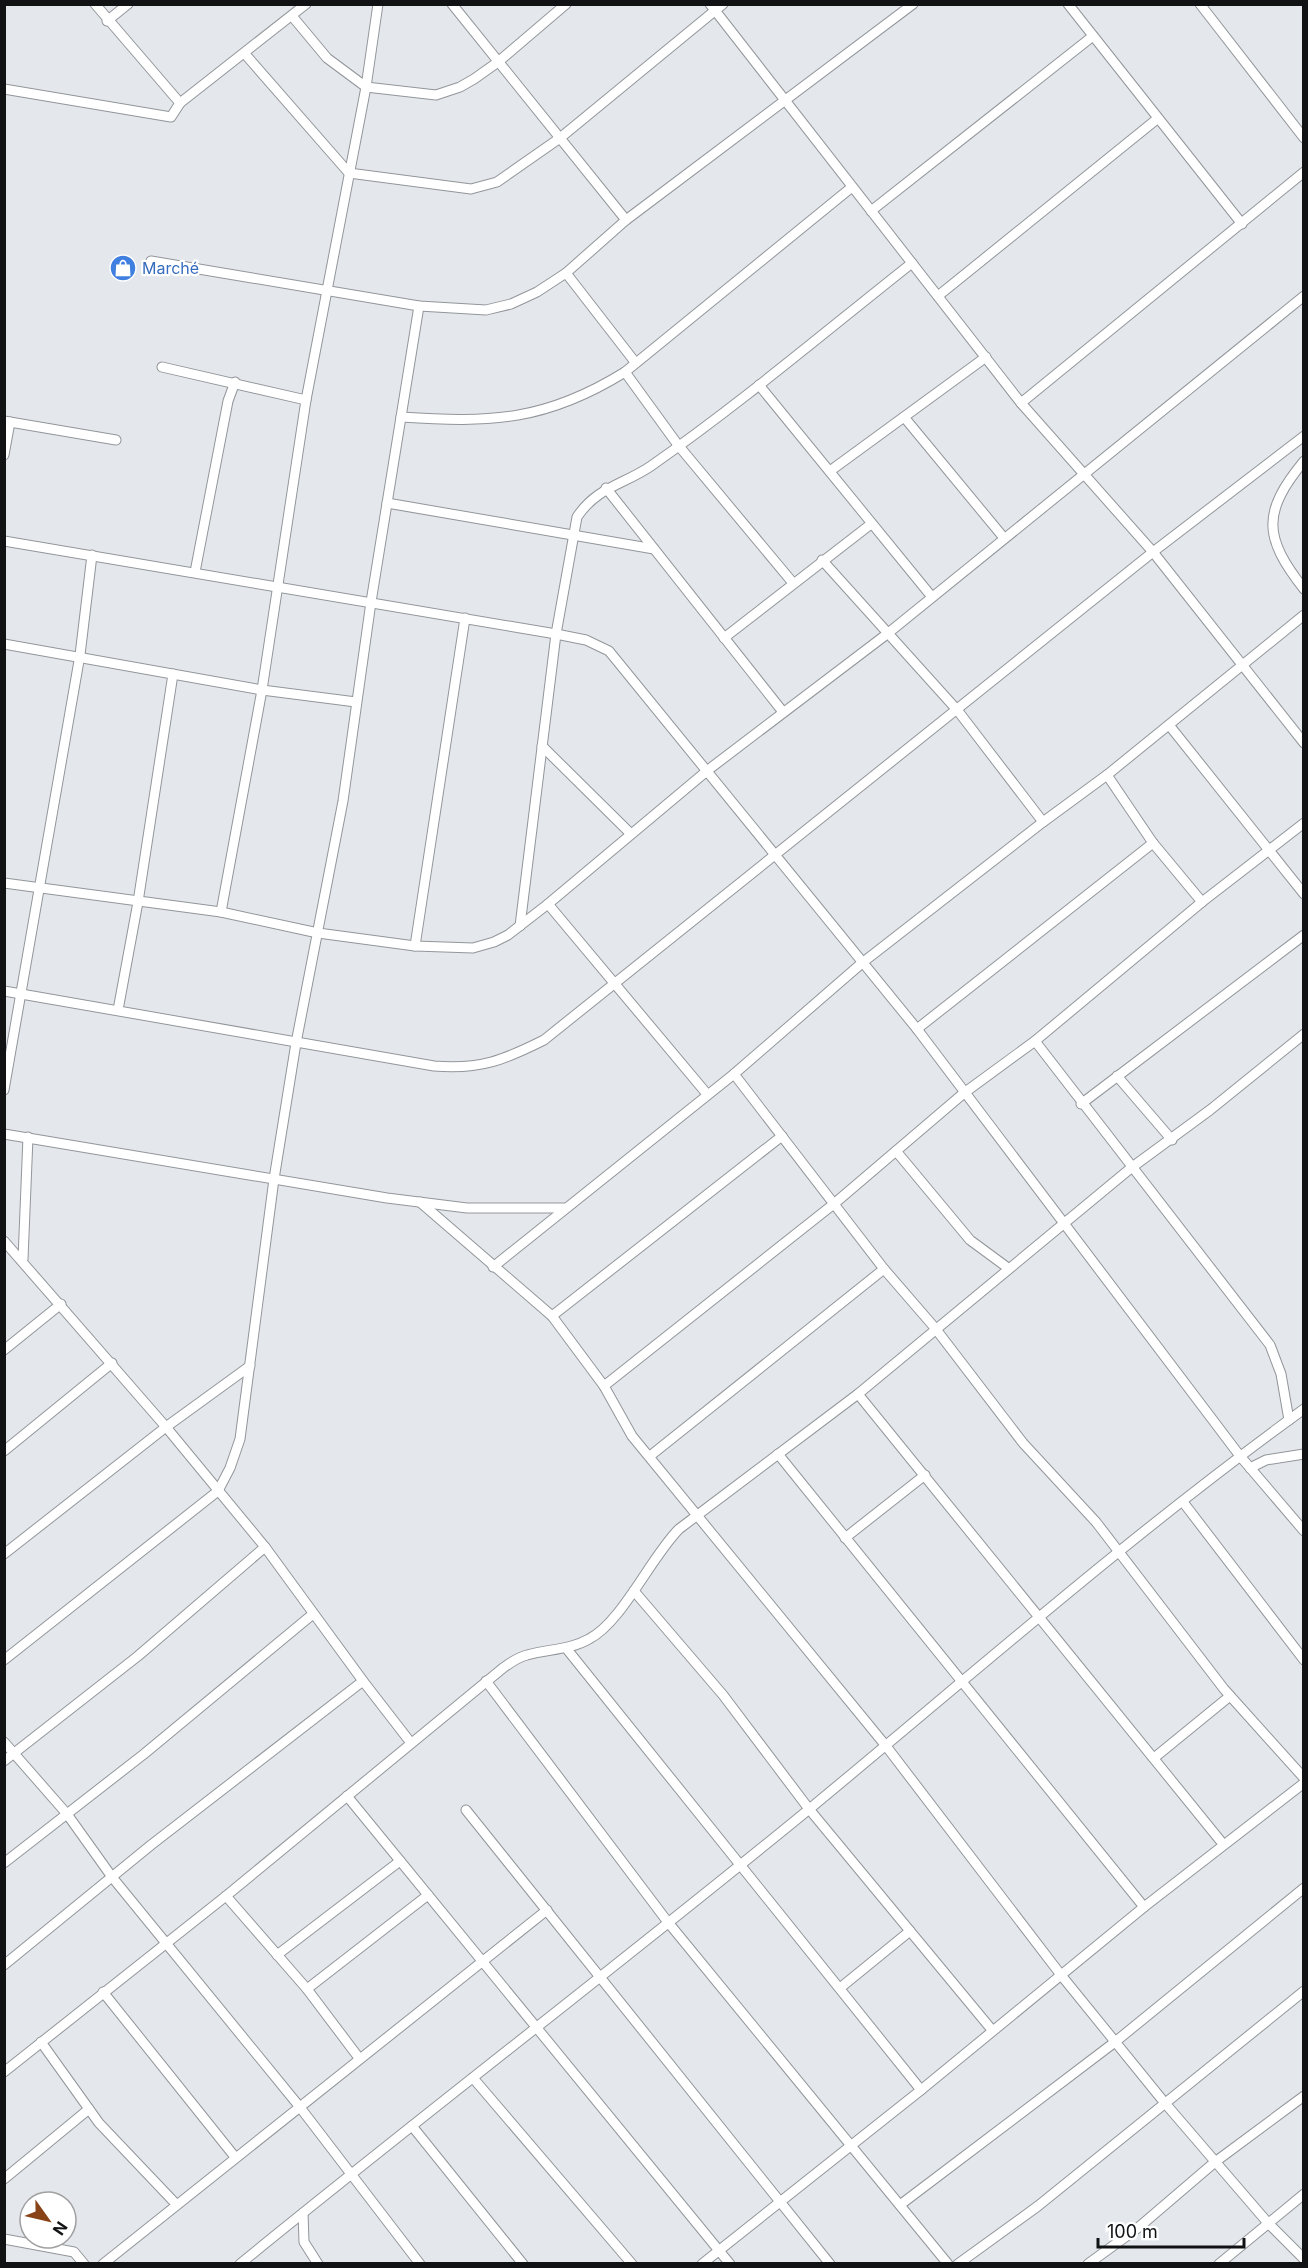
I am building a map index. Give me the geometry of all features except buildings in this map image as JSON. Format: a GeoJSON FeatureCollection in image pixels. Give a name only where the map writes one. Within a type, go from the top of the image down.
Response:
{"type":"FeatureCollection","features":[{"type":"Feature","properties":{"kind":"street"},"geometry":{"type":"LineString","coordinates":[[95,4],[107,21],[180,103]]}},
{"type":"Feature","properties":{"kind":"street"},"geometry":{"type":"LineString","coordinates":[[107,21],[128,4]]}},
{"type":"Feature","properties":{"kind":"street"},"geometry":{"type":"LineString","coordinates":[[4,89],[171,117],[180,103],[306,4]]}},
{"type":"Feature","properties":{"kind":"street"},"geometry":{"type":"LineString","coordinates":[[221,912],[262,690],[306,400],[366,87],[378,4]]}},
{"type":"Feature","properties":{"kind":"street"},"geometry":{"type":"LineString","coordinates":[[453,4],[626,220]]}},
{"type":"Feature","properties":{"kind":"street"},"geometry":{"type":"LineString","coordinates":[[292,16],[327,58],[366,87],[424,95],[446,93],[460,87],[498,62],[566,4]]}},
{"type":"Feature","properties":{"kind":"street"},"geometry":{"type":"LineString","coordinates":[[245,54],[349,173],[471,189],[497,182],[560,138],[713,8],[723,4]]}},
{"type":"Feature","properties":{"kind":"street"},"geometry":{"type":"LineString","coordinates":[[151,261],[419,306],[468,310],[511,304],[537,292],[566,273],[626,220],[913,4]]}},
{"type":"Feature","properties":{"kind":"street"},"geometry":{"type":"LineString","coordinates":[[1068,4],[1242,224]]}},
{"type":"Feature","properties":{"kind":"street"},"geometry":{"type":"LineString","coordinates":[[1200,4],[1304,138]]}},
{"type":"Feature","properties":{"kind":"street"},"geometry":{"type":"LineString","coordinates":[[713,8],[1021,403],[1153,552],[1304,743]]}},
{"type":"Feature","properties":{"kind":"street"},"geometry":{"type":"LineString","coordinates":[[871,211],[1093,36]]}},
{"type":"Feature","properties":{"kind":"street"},"geometry":{"type":"LineString","coordinates":[[938,296],[1157,119]]}},
{"type":"Feature","properties":{"kind":"street"},"geometry":{"type":"LineString","coordinates":[[1021,403],[1304,172]]}},
{"type":"Feature","properties":{"kind":"street"},"geometry":{"type":"LineString","coordinates":[[401,417],[483,420],[543,411],[596,390],[625,372],[852,187]]}},
{"type":"Feature","properties":{"kind":"street"},"geometry":{"type":"LineString","coordinates":[[520,926],[556,634],[577,517],[588,500],[606,488],[650,467],[759,385],[912,263]]}},
{"type":"Feature","properties":{"kind":"street"},"geometry":{"type":"LineString","coordinates":[[566,273],[635,362]]}},
{"type":"Feature","properties":{"kind":"street"},"geometry":{"type":"LineString","coordinates":[[4,883],[221,912],[318,933],[415,946],[472,948],[494,942],[520,926],[548,904],[630,833],[783,711],[887,634],[1304,296]]}},
{"type":"Feature","properties":{"kind":"street"},"geometry":{"type":"LineString","coordinates":[[4,1660],[218,1491],[230,1468],[240,1439],[274,1179],[296,1043],[343,801],[371,602],[419,306]]}},
{"type":"Feature","properties":{"kind":"street"},"geometry":{"type":"LineString","coordinates":[[830,471],[986,357]]}},
{"type":"Feature","properties":{"kind":"street"},"geometry":{"type":"LineString","coordinates":[[162,367],[306,400]]}},
{"type":"Feature","properties":{"kind":"street"},"geometry":{"type":"LineString","coordinates":[[625,372],[678,445],[793,583]]}},
{"type":"Feature","properties":{"kind":"street"},"geometry":{"type":"LineString","coordinates":[[195,572],[228,401],[235,382]]}},
{"type":"Feature","properties":{"kind":"street"},"geometry":{"type":"LineString","coordinates":[[759,385],[932,597]]}},
{"type":"Feature","properties":{"kind":"street"},"geometry":{"type":"LineString","coordinates":[[904,417],[1004,538]]}},
{"type":"Feature","properties":{"kind":"street"},"geometry":{"type":"LineString","coordinates":[[4,455],[7,421],[116,440]]}},
{"type":"Feature","properties":{"kind":"street"},"geometry":{"type":"LineString","coordinates":[[4,991],[434,1066],[479,1067],[501,1061],[544,1040],[958,711],[1153,552],[1304,436]]}},
{"type":"Feature","properties":{"kind":"street"},"geometry":{"type":"LineString","coordinates":[[1304,461],[1280,497],[1271,522],[1275,540],[1288,568],[1304,589]]}},
{"type":"Feature","properties":{"kind":"street"},"geometry":{"type":"LineString","coordinates":[[606,488],[783,711]]}},
{"type":"Feature","properties":{"kind":"street"},"geometry":{"type":"LineString","coordinates":[[387,503],[654,549]]}},
{"type":"Feature","properties":{"kind":"street"},"geometry":{"type":"LineString","coordinates":[[724,638],[871,524]]}},
{"type":"Feature","properties":{"kind":"street"},"geometry":{"type":"LineString","coordinates":[[4,541],[556,634],[586,640],[609,651],[917,1029],[1240,1456],[1304,1531]]}},
{"type":"Feature","properties":{"kind":"street"},"geometry":{"type":"LineString","coordinates":[[4,1090],[80,655],[92,555]]}},
{"type":"Feature","properties":{"kind":"street"},"geometry":{"type":"LineString","coordinates":[[822,560],[958,711],[1043,822]]}},
{"type":"Feature","properties":{"kind":"street"},"geometry":{"type":"LineString","coordinates":[[493,1267],[734,1074],[862,963],[1043,822],[1107,776],[1304,615]]}},
{"type":"Feature","properties":{"kind":"street"},"geometry":{"type":"LineString","coordinates":[[415,946],[465,618]]}},
{"type":"Feature","properties":{"kind":"street"},"geometry":{"type":"LineString","coordinates":[[4,644],[80,655],[262,690],[357,702]]}},
{"type":"Feature","properties":{"kind":"street"},"geometry":{"type":"LineString","coordinates":[[118,1011],[138,902],[173,674]]}},
{"type":"Feature","properties":{"kind":"street"},"geometry":{"type":"LineString","coordinates":[[1169,725],[1304,894]]}},
{"type":"Feature","properties":{"kind":"street"},"geometry":{"type":"LineString","coordinates":[[542,746],[630,833]]}},
{"type":"Feature","properties":{"kind":"street"},"geometry":{"type":"LineString","coordinates":[[1107,776],[1153,843],[1202,902]]}},
{"type":"Feature","properties":{"kind":"street"},"geometry":{"type":"LineString","coordinates":[[604,1386],[835,1203],[964,1093],[1035,1041],[1202,902],[1304,823]]}},
{"type":"Feature","properties":{"kind":"street"},"geometry":{"type":"LineString","coordinates":[[917,1029],[1153,843]]}},
{"type":"Feature","properties":{"kind":"street"},"geometry":{"type":"LineString","coordinates":[[548,904],[707,1094]]}},
{"type":"Feature","properties":{"kind":"street"},"geometry":{"type":"LineString","coordinates":[[1081,1104],[1304,935]]}},
{"type":"Feature","properties":{"kind":"street"},"geometry":{"type":"LineString","coordinates":[[4,2072],[226,1896],[486,1680],[525,1655],[566,1648],[591,1639],[634,1591],[670,1538],[858,1394],[1131,1168],[1172,1140],[1304,1034]]}},
{"type":"Feature","properties":{"kind":"street"},"geometry":{"type":"LineString","coordinates":[[1035,1041],[1081,1104],[1270,1345],[1281,1374],[1290,1420]]}},
{"type":"Feature","properties":{"kind":"street"},"geometry":{"type":"LineString","coordinates":[[734,1074],[884,1269],[935,1328],[1023,1443],[1120,1551],[1230,1696],[1304,1778]]}},
{"type":"Feature","properties":{"kind":"street"},"geometry":{"type":"LineString","coordinates":[[1117,1076],[1172,1140]]}},
{"type":"Feature","properties":{"kind":"street"},"geometry":{"type":"LineString","coordinates":[[4,1134],[420,1202],[467,1208],[564,1208]]}},
{"type":"Feature","properties":{"kind":"street"},"geometry":{"type":"LineString","coordinates":[[23,1259],[28,1137]]}},
{"type":"Feature","properties":{"kind":"street"},"geometry":{"type":"LineString","coordinates":[[552,1316],[782,1137]]}},
{"type":"Feature","properties":{"kind":"street"},"geometry":{"type":"LineString","coordinates":[[896,1151],[970,1240],[1008,1268]]}},
{"type":"Feature","properties":{"kind":"street"},"geometry":{"type":"LineString","coordinates":[[420,1202],[552,1316],[604,1386],[620,1419],[771,1608],[886,1746],[1061,1975],[1215,2162],[1234,2180],[1268,2223],[1304,2259]]}},
{"type":"Feature","properties":{"kind":"street"},"geometry":{"type":"LineString","coordinates":[[4,1241],[23,1259],[112,1363],[265,1547],[411,1743]]}},
{"type":"Feature","properties":{"kind":"street"},"geometry":{"type":"LineString","coordinates":[[650,1456],[884,1269]]}},
{"type":"Feature","properties":{"kind":"street"},"geometry":{"type":"LineString","coordinates":[[4,1350],[61,1304]]}},
{"type":"Feature","properties":{"kind":"street"},"geometry":{"type":"LineString","coordinates":[[4,1451],[112,1363]]}},
{"type":"Feature","properties":{"kind":"street"},"geometry":{"type":"LineString","coordinates":[[4,1554],[166,1427],[250,1366]]}},
{"type":"Feature","properties":{"kind":"street"},"geometry":{"type":"LineString","coordinates":[[858,1394],[1223,1844]]}},
{"type":"Feature","properties":{"kind":"street"},"geometry":{"type":"LineString","coordinates":[[240,2264],[809,1809],[1120,1551],[1240,1456],[1304,1410]]}},
{"type":"Feature","properties":{"kind":"street"},"geometry":{"type":"LineString","coordinates":[[778,1454],[1144,1907]]}},
{"type":"Feature","properties":{"kind":"street"},"geometry":{"type":"LineString","coordinates":[[1250,1468],[1266,1460],[1304,1454]]}},
{"type":"Feature","properties":{"kind":"street"},"geometry":{"type":"LineString","coordinates":[[845,1538],[925,1475]]}},
{"type":"Feature","properties":{"kind":"street"},"geometry":{"type":"LineString","coordinates":[[1183,1502],[1304,1660]]}},
{"type":"Feature","properties":{"kind":"street"},"geometry":{"type":"LineString","coordinates":[[4,1761],[138,1656],[265,1547]]}},
{"type":"Feature","properties":{"kind":"street"},"geometry":{"type":"LineString","coordinates":[[634,1591],[723,1695],[809,1809],[992,2030]]}},
{"type":"Feature","properties":{"kind":"street"},"geometry":{"type":"LineString","coordinates":[[4,1863],[313,1614]]}},
{"type":"Feature","properties":{"kind":"street"},"geometry":{"type":"LineString","coordinates":[[566,1648],[921,2090]]}},
{"type":"Feature","properties":{"kind":"street"},"geometry":{"type":"LineString","coordinates":[[486,1680],[667,1921],[948,2264]]}},
{"type":"Feature","properties":{"kind":"street"},"geometry":{"type":"LineString","coordinates":[[4,1965],[112,1877],[363,1681]]}},
{"type":"Feature","properties":{"kind":"street"},"geometry":{"type":"LineString","coordinates":[[1154,1758],[1230,1696]]}},
{"type":"Feature","properties":{"kind":"street"},"geometry":{"type":"LineString","coordinates":[[4,1742],[67,1814],[112,1877],[299,2106],[420,2264]]}},
{"type":"Feature","properties":{"kind":"street"},"geometry":{"type":"LineString","coordinates":[[702,2264],[921,2090],[1144,1907],[1304,1783]]}},
{"type":"Feature","properties":{"kind":"street"},"geometry":{"type":"LineString","coordinates":[[346,1796],[730,2264]]}},
{"type":"Feature","properties":{"kind":"street"},"geometry":{"type":"LineString","coordinates":[[466,1810],[601,1975],[830,2264]]}},
{"type":"Feature","properties":{"kind":"street"},"geometry":{"type":"LineString","coordinates":[[277,1955],[400,1861]]}},
{"type":"Feature","properties":{"kind":"street"},"geometry":{"type":"LineString","coordinates":[[900,2205],[1115,2042],[1304,1888]]}},
{"type":"Feature","properties":{"kind":"street"},"geometry":{"type":"LineString","coordinates":[[307,1989],[428,1895]]}},
{"type":"Feature","properties":{"kind":"street"},"geometry":{"type":"LineString","coordinates":[[226,1896],[307,1989],[359,2058]]}},
{"type":"Feature","properties":{"kind":"street"},"geometry":{"type":"LineString","coordinates":[[103,2264],[547,1910]]}},
{"type":"Feature","properties":{"kind":"street"},"geometry":{"type":"LineString","coordinates":[[840,1988],[910,1931]]}},
{"type":"Feature","properties":{"kind":"street"},"geometry":{"type":"LineString","coordinates":[[958,2264],[1038,2206],[1304,1991]]}},
{"type":"Feature","properties":{"kind":"street"},"geometry":{"type":"LineString","coordinates":[[103,1992],[235,2157]]}},
{"type":"Feature","properties":{"kind":"street"},"geometry":{"type":"LineString","coordinates":[[41,2042],[89,2109],[176,2204]]}},
{"type":"Feature","properties":{"kind":"street"},"geometry":{"type":"LineString","coordinates":[[473,2078],[632,2264]]}},
{"type":"Feature","properties":{"kind":"street"},"geometry":{"type":"LineString","coordinates":[[1088,2264],[1139,2227],[1215,2162],[1304,2096]]}},
{"type":"Feature","properties":{"kind":"street"},"geometry":{"type":"LineString","coordinates":[[4,2179],[89,2109]]}},
{"type":"Feature","properties":{"kind":"street"},"geometry":{"type":"LineString","coordinates":[[412,2126],[523,2264]]}},
{"type":"Feature","properties":{"kind":"street"},"geometry":{"type":"LineString","coordinates":[[1219,2264],[1304,2194]]}},
{"type":"Feature","properties":{"kind":"street"},"geometry":{"type":"LineString","coordinates":[[303,2213],[304,2242],[318,2264]]}},
{"type":"Feature","properties":{"kind":"street"},"geometry":{"type":"LineString","coordinates":[[4,2239],[74,2252],[84,2264]]}},
{"type":"Feature","properties":{"kind":"place","name":"Marché"},"geometry":{"type":"Point","coordinates":[123,268]}}]}
